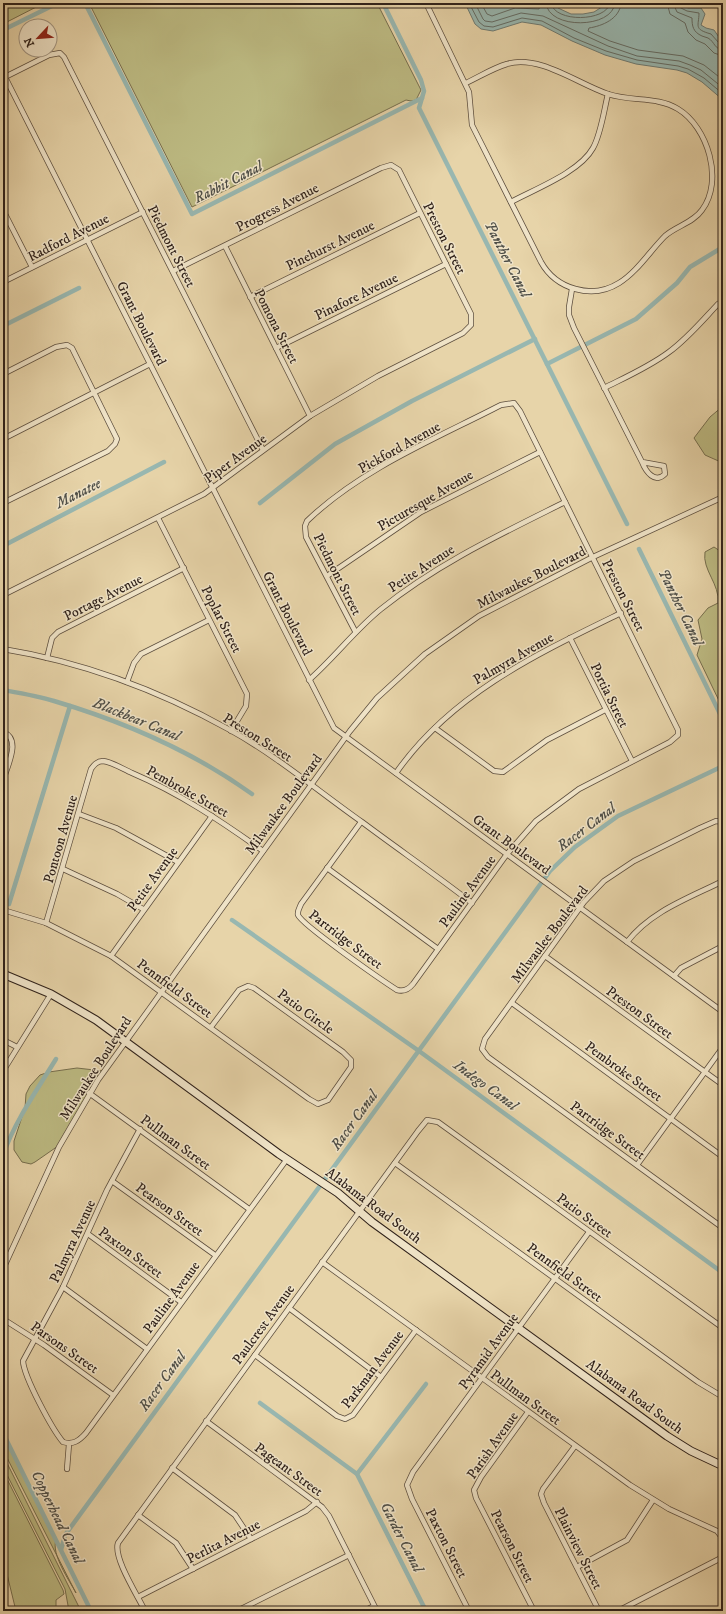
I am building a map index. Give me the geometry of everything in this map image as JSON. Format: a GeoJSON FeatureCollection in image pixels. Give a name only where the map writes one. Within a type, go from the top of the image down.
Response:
{"type":"FeatureCollection","features":[{"type":"Feature","properties":{"kind":"street"},"geometry":{"type":"LineString","coordinates":[[426,3],[466,84],[470,92],[472,125],[546,271],[572,289],[599,291],[618,284],[666,235],[697,216],[705,206],[711,191],[711,166],[708,148],[702,134],[686,114],[678,109],[657,101],[608,94],[544,66],[529,62],[505,64],[466,84]]}},
{"type":"Feature","properties":{"kind":"street","name":"Piedmont Street"},"geometry":{"type":"LineString","coordinates":[[4,78],[49,55],[60,53],[67,61],[263,450]]}},
{"type":"Feature","properties":{"kind":"street","name":"Grant Boulevard"},"geometry":{"type":"LineString","coordinates":[[4,78],[88,240],[334,728],[723,1012]]}},
{"type":"Feature","properties":{"kind":"street"},"geometry":{"type":"LineString","coordinates":[[511,202],[574,168],[584,160],[593,147],[608,94]]}},
{"type":"Feature","properties":{"kind":"street","name":"Preston Street"},"geometry":{"type":"LineString","coordinates":[[391,165],[399,170],[471,314],[471,325]]}},
{"type":"Feature","properties":{"kind":"street","name":"Progress Avenue"},"geometry":{"type":"LineString","coordinates":[[173,271],[381,168],[391,165]]}},
{"type":"Feature","properties":{"kind":"street"},"geometry":{"type":"LineString","coordinates":[[3,210],[32,267]]}},
{"type":"Feature","properties":{"kind":"street","name":"Radford Avenue"},"geometry":{"type":"LineString","coordinates":[[3,282],[143,212]]}},
{"type":"Feature","properties":{"kind":"street","name":"Pinehurst Avenue"},"geometry":{"type":"LineString","coordinates":[[250,297],[420,213]]}},
{"type":"Feature","properties":{"kind":"street","name":"Pomona Street"},"geometry":{"type":"LineString","coordinates":[[225,246],[310,416]]}},
{"type":"Feature","properties":{"kind":"street","name":"Pinafore Avenue"},"geometry":{"type":"LineString","coordinates":[[276,348],[446,264]]}},
{"type":"Feature","properties":{"kind":"street"},"geometry":{"type":"LineString","coordinates":[[572,289],[568,307],[569,316],[604,388],[642,462],[650,475],[656,478],[662,477],[665,474],[664,466],[642,462]]}},
{"type":"Feature","properties":{"kind":"street"},"geometry":{"type":"LineString","coordinates":[[604,388],[668,353],[684,340],[718,304],[723,302]]}},
{"type":"Feature","properties":{"kind":"street","name":"Piper Avenue"},"geometry":{"type":"LineString","coordinates":[[3,595],[158,518],[213,488],[310,416],[378,376],[463,333],[471,325]]}},
{"type":"Feature","properties":{"kind":"street"},"geometry":{"type":"LineString","coordinates":[[3,374],[56,347],[67,345],[75,352],[116,434],[115,444],[108,451],[3,503]]}},
{"type":"Feature","properties":{"kind":"street"},"geometry":{"type":"LineString","coordinates":[[3,439],[150,364]]}},
{"type":"Feature","properties":{"kind":"street","name":"Preston Street"},"geometry":{"type":"LineString","coordinates":[[514,403],[520,411],[677,724],[678,735]]}},
{"type":"Feature","properties":{"kind":"street","name":"Pickford Avenue"},"geometry":{"type":"LineString","coordinates":[[305,526],[315,513],[350,487],[389,463],[501,405],[514,403]]}},
{"type":"Feature","properties":{"kind":"street","name":"Picturesque Avenue"},"geometry":{"type":"LineString","coordinates":[[327,576],[421,512],[525,458],[540,452]]}},
{"type":"Feature","properties":{"kind":"street","name":"Milwaukee Boulevard"},"geometry":{"type":"LineString","coordinates":[[3,1269],[59,1147],[89,1093],[160,991],[310,785],[346,737],[394,681],[448,636],[499,604],[593,557],[723,497]]}},
{"type":"Feature","properties":{"kind":"street","name":"Petite Avenue"},"geometry":{"type":"LineString","coordinates":[[309,680],[355,631],[409,588],[445,564],[565,502]]}},
{"type":"Feature","properties":{"kind":"street","name":"Poplar Street"},"geometry":{"type":"LineString","coordinates":[[158,518],[247,694],[246,706],[231,731]]}},
{"type":"Feature","properties":{"kind":"street","name":"Piedmont Street"},"geometry":{"type":"LineString","coordinates":[[305,526],[306,537],[355,631]]}},
{"type":"Feature","properties":{"kind":"street","name":"Portage Avenue"},"geometry":{"type":"LineString","coordinates":[[47,658],[52,638],[58,632],[184,568]]}},
{"type":"Feature","properties":{"kind":"street","name":"Palmyra Avenue"},"geometry":{"type":"LineString","coordinates":[[396,773],[435,728],[464,702],[492,681],[527,660],[621,613]]}},
{"type":"Feature","properties":{"kind":"street"},"geometry":{"type":"LineString","coordinates":[[127,682],[134,663],[140,654],[209,620]]}},
{"type":"Feature","properties":{"kind":"street","name":"Portia Street"},"geometry":{"type":"LineString","coordinates":[[570,638],[632,761]]}},
{"type":"Feature","properties":{"kind":"street","name":"Preston Street"},"geometry":{"type":"LineString","coordinates":[[3,649],[47,658],[127,682],[182,706],[231,731],[310,785],[472,903]]}},
{"type":"Feature","properties":{"kind":"street"},"geometry":{"type":"LineString","coordinates":[[435,728],[494,771],[503,772],[547,740],[605,710]]}},
{"type":"Feature","properties":{"kind":"street"},"geometry":{"type":"LineString","coordinates":[[3,732],[10,735],[13,739],[13,747],[3,781]]}},
{"type":"Feature","properties":{"kind":"street","name":"Pauline Avenue"},"geometry":{"type":"LineString","coordinates":[[402,991],[410,988],[507,854],[536,821],[559,802],[579,789],[670,742],[678,735]]}},
{"type":"Feature","properties":{"kind":"street","name":"Pembroke Street"},"geometry":{"type":"LineString","coordinates":[[98,762],[103,761],[143,778],[212,816],[262,851]]}},
{"type":"Feature","properties":{"kind":"street","name":"Pontoon Avenue"},"geometry":{"type":"LineString","coordinates":[[46,923],[91,769],[98,762]]}},
{"type":"Feature","properties":{"kind":"street"},"geometry":{"type":"LineString","coordinates":[[79,814],[116,828],[178,862]]}},
{"type":"Feature","properties":{"kind":"street","name":"Petite Avenue"},"geometry":{"type":"LineString","coordinates":[[111,956],[143,909],[212,816]]}},
{"type":"Feature","properties":{"kind":"street","name":"Milwaulee Boulevard"},"geometry":{"type":"LineString","coordinates":[[482,1049],[482,1043],[489,1033],[580,908],[604,881],[623,868],[716,821],[723,822]]}},
{"type":"Feature","properties":{"kind":"street"},"geometry":{"type":"LineString","coordinates":[[361,822],[327,868],[438,949]]}},
{"type":"Feature","properties":{"kind":"street","name":"Partridge Street"},"geometry":{"type":"LineString","coordinates":[[327,868],[301,904],[298,916],[309,927],[381,979],[402,991]]}},
{"type":"Feature","properties":{"kind":"street"},"geometry":{"type":"LineString","coordinates":[[63,869],[118,894],[143,909]]}},
{"type":"Feature","properties":{"kind":"street"},"geometry":{"type":"LineString","coordinates":[[627,942],[650,918],[723,881]]}},
{"type":"Feature","properties":{"kind":"street","name":"Pennfield Street"},"geometry":{"type":"LineString","coordinates":[[3,910],[46,923],[111,956],[309,1099],[318,1104],[322,1103]]}},
{"type":"Feature","properties":{"kind":"street"},"geometry":{"type":"LineString","coordinates":[[674,976],[681,968],[723,946]]}},
{"type":"Feature","properties":{"kind":"street","name":"Preston Street"},"geometry":{"type":"LineString","coordinates":[[545,956],[723,1085]]}},
{"type":"Feature","properties":{"kind":"street","name":"Alabama Road South"},"geometry":{"type":"LineString","coordinates":[[3,974],[51,994],[82,1011],[286,1158],[331,1188],[359,1211],[667,1436],[691,1451],[723,1466]]}},
{"type":"Feature","properties":{"kind":"street","name":"Patio Circle"},"geometry":{"type":"LineString","coordinates":[[211,1027],[239,990],[243,987],[254,988],[262,993],[339,1049],[351,1060],[349,1071],[328,1100],[322,1103]]}},
{"type":"Feature","properties":{"kind":"street"},"geometry":{"type":"LineString","coordinates":[[3,1071],[51,994]]}},
{"type":"Feature","properties":{"kind":"street","name":"Pembroke Street"},"geometry":{"type":"LineString","coordinates":[[512,1003],[723,1157]]}},
{"type":"Feature","properties":{"kind":"street"},"geometry":{"type":"LineString","coordinates":[[3,1040],[17,1047]]}},
{"type":"Feature","properties":{"kind":"street"},"geometry":{"type":"LineString","coordinates":[[637,1165],[723,1047]]}},
{"type":"Feature","properties":{"kind":"street","name":"Partridge Street"},"geometry":{"type":"LineString","coordinates":[[482,1049],[488,1057],[723,1228]]}},
{"type":"Feature","properties":{"kind":"street","name":"Pullman Street"},"geometry":{"type":"LineString","coordinates":[[89,1093],[249,1209]]}},
{"type":"Feature","properties":{"kind":"street","name":"Paulcrest Avenue"},"geometry":{"type":"LineString","coordinates":[[138,1597],[119,1558],[116,1548],[118,1543],[423,1124],[432,1120]]}},
{"type":"Feature","properties":{"kind":"street","name":"Patio Street"},"geometry":{"type":"LineString","coordinates":[[432,1120],[444,1126],[723,1328]]}},
{"type":"Feature","properties":{"kind":"street","name":"Palmyra Avenue"},"geometry":{"type":"LineString","coordinates":[[69,1444],[63,1442],[54,1429],[25,1372],[23,1361],[63,1287],[112,1180],[140,1130]]}},
{"type":"Feature","properties":{"kind":"street","name":"Pauline Avenue"},"geometry":{"type":"LineString","coordinates":[[69,1444],[77,1442],[82,1437],[286,1158]]}},
{"type":"Feature","properties":{"kind":"street","name":"Pennfield Street"},"geometry":{"type":"LineString","coordinates":[[395,1162],[692,1378],[723,1397]]}},
{"type":"Feature","properties":{"kind":"street","name":"Pearson Street"},"geometry":{"type":"LineString","coordinates":[[112,1180],[215,1255]]}},
{"type":"Feature","properties":{"kind":"street","name":"Pyramid Avenue"},"geometry":{"type":"LineString","coordinates":[[407,1485],[413,1472],[589,1232]]}},
{"type":"Feature","properties":{"kind":"street","name":"Paxton Street"},"geometry":{"type":"LineString","coordinates":[[88,1234],[181,1302]]}},
{"type":"Feature","properties":{"kind":"street","name":"Pullman Street"},"geometry":{"type":"LineString","coordinates":[[322,1262],[574,1446],[653,1500],[717,1531],[723,1539]]}},
{"type":"Feature","properties":{"kind":"street"},"geometry":{"type":"LineString","coordinates":[[63,1287],[147,1349]]}},
{"type":"Feature","properties":{"kind":"street"},"geometry":{"type":"LineString","coordinates":[[289,1308],[381,1377]]}},
{"type":"Feature","properties":{"kind":"street","name":"Parsons Street"},"geometry":{"type":"LineString","coordinates":[[3,1319],[35,1339],[113,1395]]}},
{"type":"Feature","properties":{"kind":"street","name":"Parkman Avenue"},"geometry":{"type":"LineString","coordinates":[[255,1355],[338,1416],[345,1419],[353,1415],[416,1330]]}},
{"type":"Feature","properties":{"kind":"street","name":"Parish Avenue"},"geometry":{"type":"LineString","coordinates":[[474,1490],[480,1478],[528,1412]]}},
{"type":"Feature","properties":{"kind":"street","name":"Pageant Street"},"geometry":{"type":"LineString","coordinates":[[206,1421],[317,1502],[329,1516],[377,1611]]}},
{"type":"Feature","properties":{"kind":"street"},"geometry":{"type":"LineString","coordinates":[[68,1469],[69,1444]]}},
{"type":"Feature","properties":{"kind":"street","name":"Plainview Street"},"geometry":{"type":"LineString","coordinates":[[574,1446],[543,1489],[542,1494],[544,1503],[599,1611]]}},
{"type":"Feature","properties":{"kind":"street"},"geometry":{"type":"LineString","coordinates":[[172,1468],[235,1515],[251,1539]]}},
{"type":"Feature","properties":{"kind":"street","name":"Paxton Street"},"geometry":{"type":"LineString","coordinates":[[407,1485],[410,1495],[469,1611]]}},
{"type":"Feature","properties":{"kind":"street","name":"Pearson Street"},"geometry":{"type":"LineString","coordinates":[[474,1490],[476,1498],[534,1611]]}},
{"type":"Feature","properties":{"kind":"street"},"geometry":{"type":"LineString","coordinates":[[576,1567],[627,1540],[653,1500]]}},
{"type":"Feature","properties":{"kind":"street","name":"Perlita Avenue"},"geometry":{"type":"LineString","coordinates":[[138,1597],[306,1511],[317,1502]]}},
{"type":"Feature","properties":{"kind":"street"},"geometry":{"type":"LineString","coordinates":[[138,1515],[176,1543],[193,1569]]}},
{"type":"Feature","properties":{"kind":"street"},"geometry":{"type":"LineString","coordinates":[[237,1611],[348,1555]]}},
{"type":"Feature","properties":{"kind":"street"},"geometry":{"type":"LineString","coordinates":[[618,1611],[723,1557]]}},
{"type":"Feature","properties":{"kind":"street"},"geometry":{"type":"LineString","coordinates":[[138,1597],[145,1611]]}},
{"type":"Feature","properties":{"kind":"street"},"geometry":{"type":"LineString","coordinates":[[364,1611],[374,1606]]}},
{"type":"Feature","properties":{"kind":"shaded area"},"geometry":{"type":"Polygon","coordinates":[[[3,3],[44,3],[3,24],[3,3]]]}},
{"type":"Feature","properties":{"kind":"shaded area"},"geometry":{"type":"Polygon","coordinates":[[[89,3],[377,3],[421,90],[416,100],[406,100],[192,207],[89,3]]]}},
{"type":"Feature","properties":{"kind":"shaded area"},"geometry":{"type":"Polygon","coordinates":[[[723,406],[723,463],[705,455],[694,438],[710,417],[723,406]]]}},
{"type":"Feature","properties":{"kind":"shaded area"},"geometry":{"type":"Polygon","coordinates":[[[714,547],[723,553],[723,709],[697,655],[702,639],[698,620],[708,608],[718,603],[718,596],[705,559],[705,552],[714,547]]]}},
{"type":"Feature","properties":{"kind":"shaded area"},"geometry":{"type":"Polygon","coordinates":[[[77,1068],[103,1071],[58,1146],[31,1164],[22,1162],[14,1150],[14,1141],[25,1108],[26,1094],[30,1086],[40,1075],[49,1072],[77,1068]]]}},
{"type":"Feature","properties":{"kind":"shaded area"},"geometry":{"type":"Polygon","coordinates":[[[3,1431],[56,1540],[55,1546],[57,1556],[3,1450],[3,1431]]]}},
{"type":"Feature","properties":{"kind":"shaded area"},"geometry":{"type":"Polygon","coordinates":[[[3,1455],[81,1611],[69,1611],[65,1589],[3,1467],[3,1455]]]}},
{"type":"Feature","properties":{"kind":"shaded area"},"geometry":{"type":"Polygon","coordinates":[[[3,1471],[63,1590],[64,1594],[56,1600],[56,1611],[16,1611],[6,1570],[3,1565],[3,1471]]]}},
{"type":"Feature","properties":{"kind":"shaded area"},"geometry":{"type":"Polygon","coordinates":[[[57,1556],[76,1593],[62,1567],[57,1556]]]}},
{"type":"Feature","properties":{"kind":"water"},"geometry":{"type":"Polygon","coordinates":[[[465,3],[554,3],[558,8],[571,14],[594,12],[608,3],[680,3],[688,8],[701,8],[705,14],[701,25],[714,30],[723,43],[723,100],[702,82],[687,73],[677,70],[636,64],[605,55],[572,41],[541,25],[522,22],[493,31],[481,29],[475,24],[465,3]]]}},
{"type":"Feature","properties":{"kind":"waterway","name":"Rabbit Canal"},"geometry":{"type":"LineString","coordinates":[[3,30],[58,3]]}},
{"type":"Feature","properties":{"kind":"waterway","name":"Rabbit Canal"},"geometry":{"type":"LineString","coordinates":[[85,3],[192,214],[422,98]]}},
{"type":"Feature","properties":{"kind":"waterway","name":"Panther Canal"},"geometry":{"type":"LineString","coordinates":[[383,3],[421,80],[424,91],[419,108],[627,524]]}},
{"type":"Feature","properties":{"kind":"waterway"},"geometry":{"type":"LineString","coordinates":[[547,364],[636,319],[677,283],[690,267],[723,247]]}},
{"type":"Feature","properties":{"kind":"waterway"},"geometry":{"type":"LineString","coordinates":[[3,326],[79,288]]}},
{"type":"Feature","properties":{"kind":"waterway"},"geometry":{"type":"LineString","coordinates":[[260,503],[335,444],[412,401],[535,339]]}},
{"type":"Feature","properties":{"kind":"waterway","name":"Manatee"},"geometry":{"type":"LineString","coordinates":[[3,546],[164,462]]}},
{"type":"Feature","properties":{"kind":"waterway","name":"Panther Canal"},"geometry":{"type":"LineString","coordinates":[[639,549],[723,720]]}},
{"type":"Feature","properties":{"kind":"waterway","name":"Blackbear Canal"},"geometry":{"type":"LineString","coordinates":[[3,690],[54,701],[132,728],[206,764],[252,794]]}},
{"type":"Feature","properties":{"kind":"waterway"},"geometry":{"type":"LineString","coordinates":[[9,904],[70,706]]}},
{"type":"Feature","properties":{"kind":"waterway","name":"Racer Canal"},"geometry":{"type":"LineString","coordinates":[[61,1550],[65,1535],[550,871],[575,847],[618,816],[723,766]]}},
{"type":"Feature","properties":{"kind":"waterway","name":"Indego Canal"},"geometry":{"type":"LineString","coordinates":[[232,920],[419,1051],[723,1273]]}},
{"type":"Feature","properties":{"kind":"waterway"},"geometry":{"type":"LineString","coordinates":[[3,1155],[20,1118],[56,1059]]}},
{"type":"Feature","properties":{"kind":"waterway","name":"Garder Canal"},"geometry":{"type":"LineString","coordinates":[[357,1474],[426,1384]]}},
{"type":"Feature","properties":{"kind":"waterway","name":"Garder Canal"},"geometry":{"type":"LineString","coordinates":[[260,1403],[357,1474],[426,1611]]}},
{"type":"Feature","properties":{"kind":"waterway","name":"Copperhead Canal"},"geometry":{"type":"LineString","coordinates":[[3,1433],[91,1611]]}}]}
